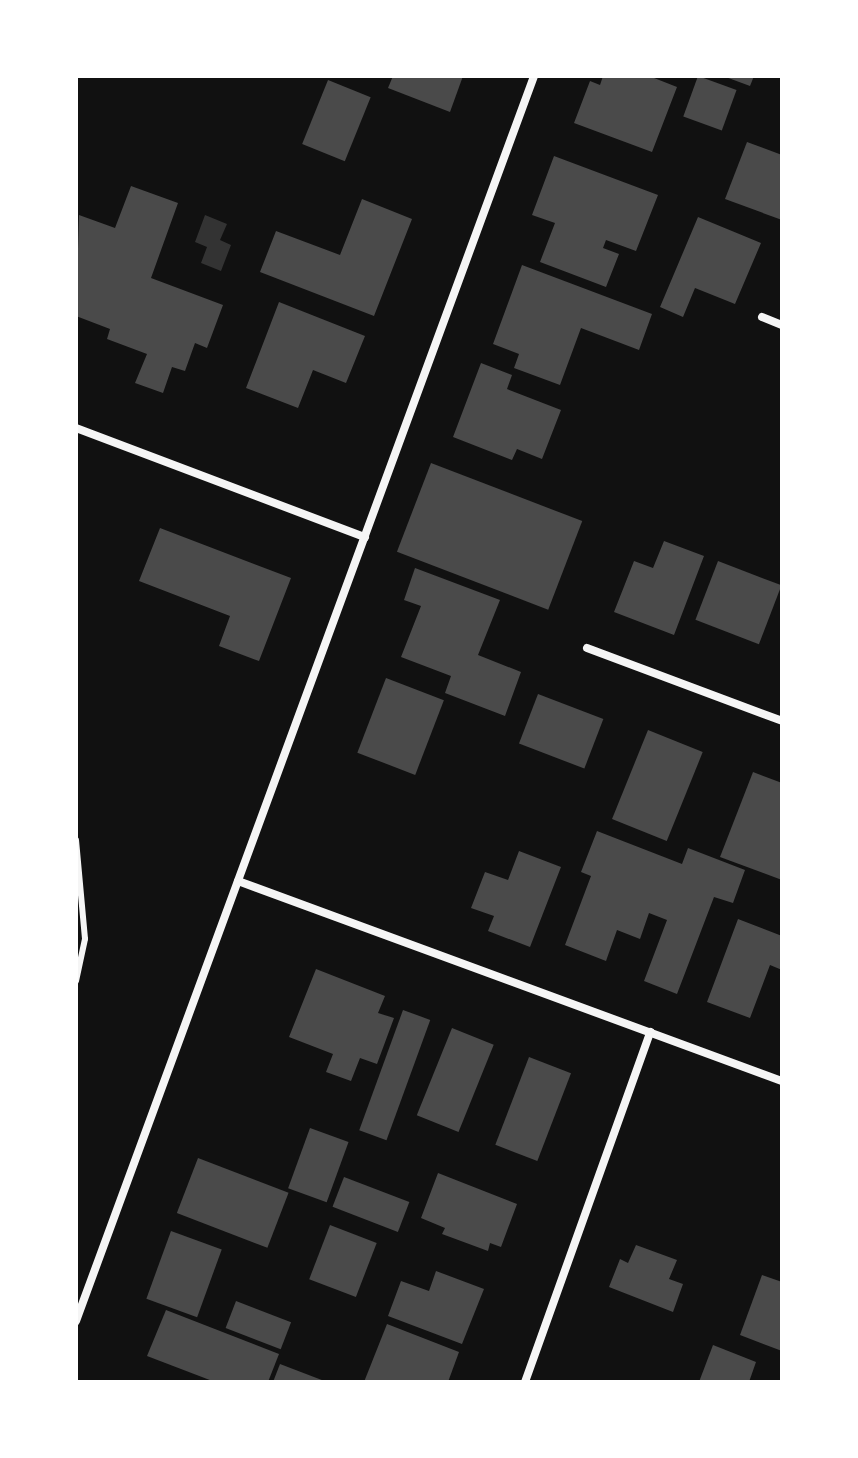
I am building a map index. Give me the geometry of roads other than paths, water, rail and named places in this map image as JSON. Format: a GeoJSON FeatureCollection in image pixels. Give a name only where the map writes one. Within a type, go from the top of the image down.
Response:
{"type":"FeatureCollection","features":[{"type":"Feature","properties":{"kind":"street"},"geometry":{"type":"LineString","coordinates":[[76,1321],[534,76]]}},
{"type":"Feature","properties":{"kind":"street"},"geometry":{"type":"LineString","coordinates":[[762,317],[782,325]]}},
{"type":"Feature","properties":{"kind":"street"},"geometry":{"type":"LineString","coordinates":[[76,428],[365,537]]}},
{"type":"Feature","properties":{"kind":"street"},"geometry":{"type":"LineString","coordinates":[[587,648],[782,721]]}},
{"type":"Feature","properties":{"kind":"street"},"geometry":{"type":"LineString","coordinates":[[238,881],[782,1081]]}},
{"type":"Feature","properties":{"kind":"street"},"geometry":{"type":"LineString","coordinates":[[525,1382],[650,1032]]}},
{"type":"Feature","properties":{"kind":"lane"},"geometry":{"type":"LineString","coordinates":[[76,840],[85,939],[76,981]]}}]}
